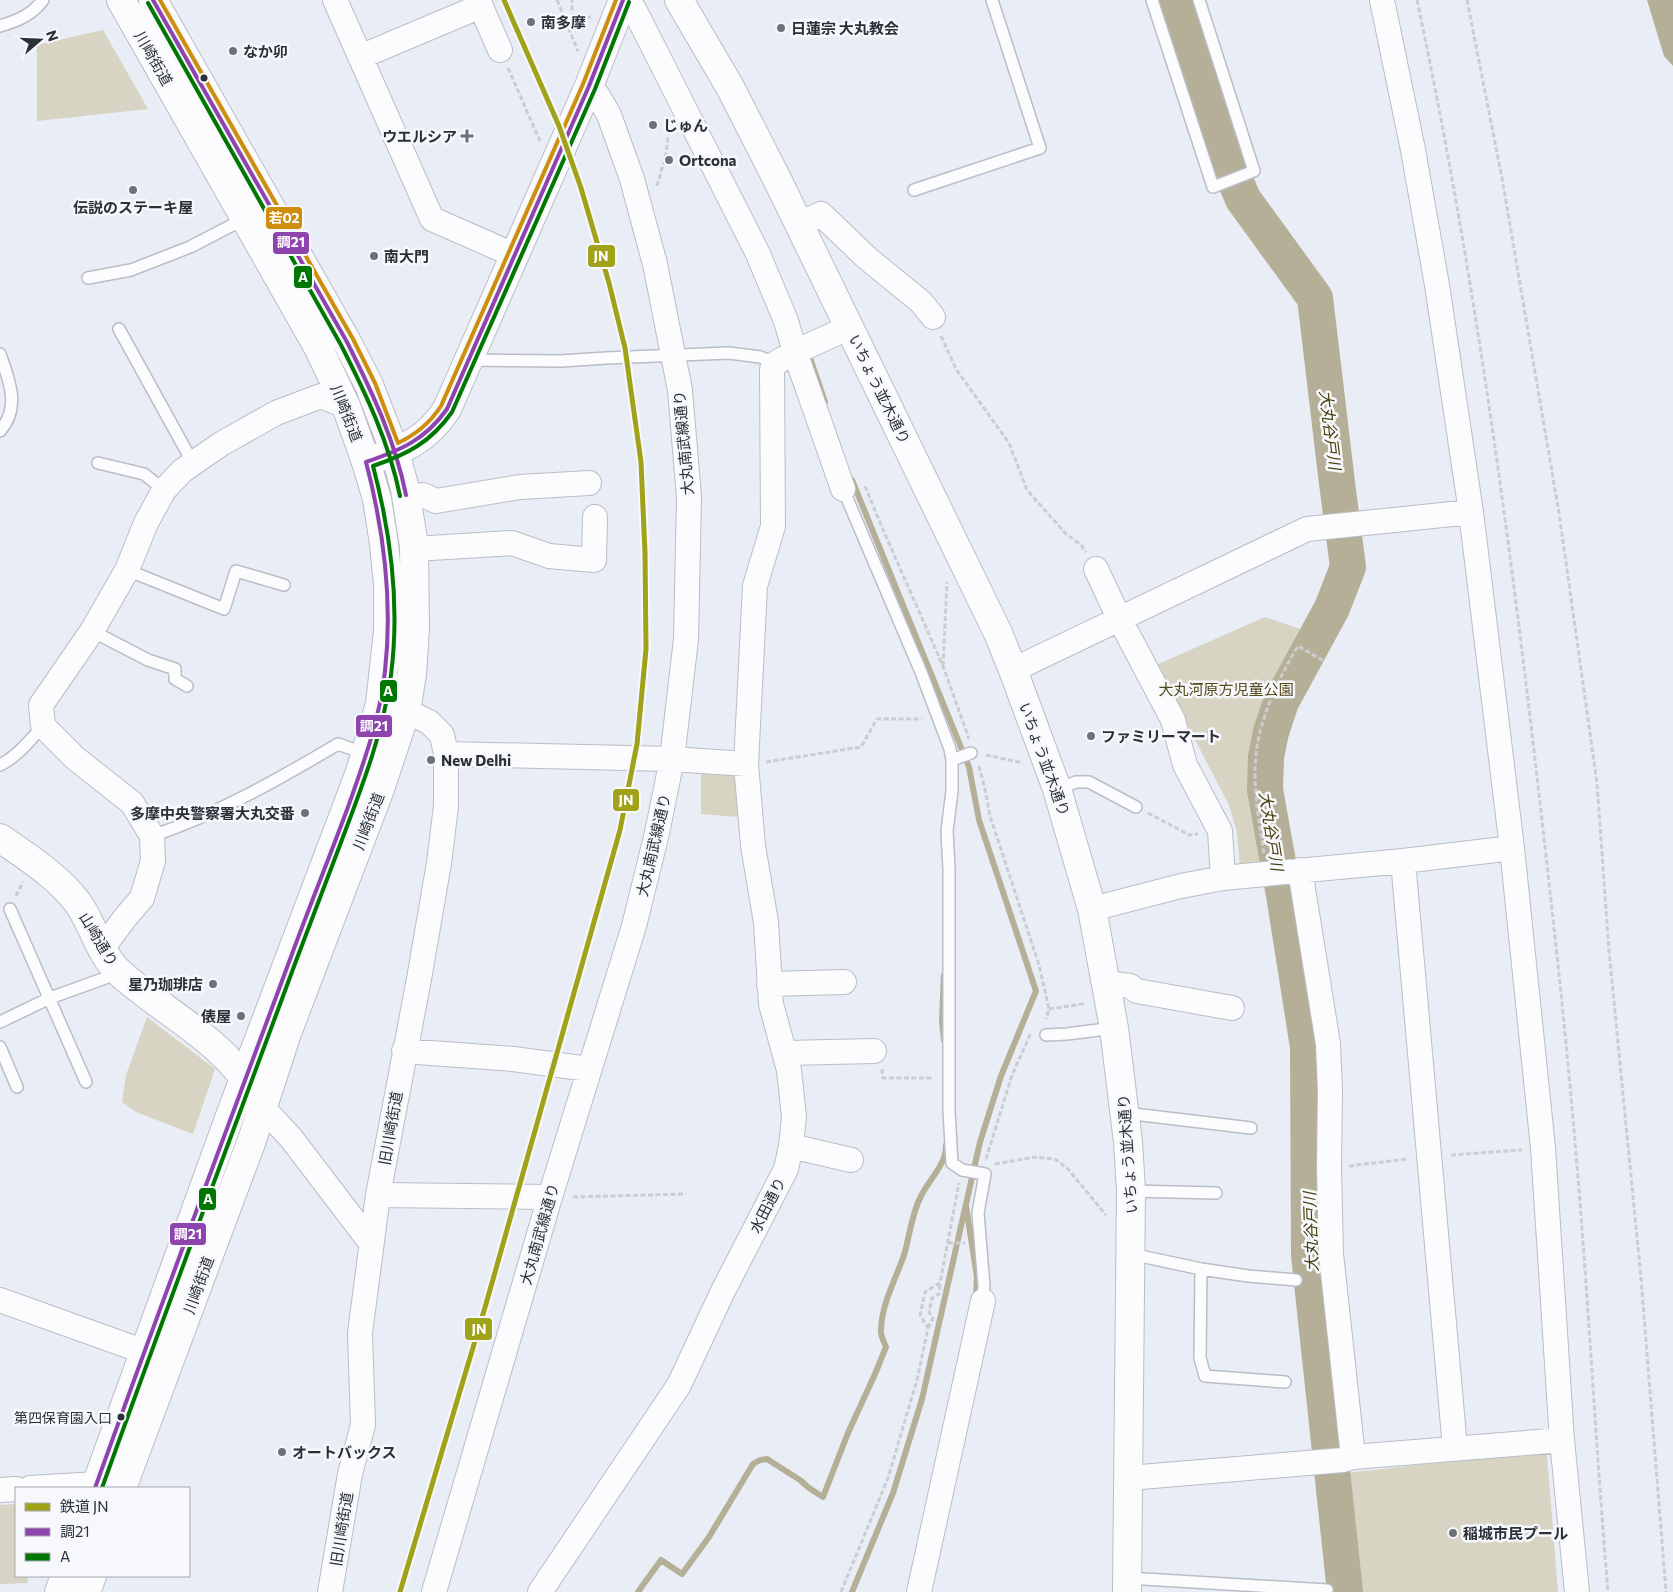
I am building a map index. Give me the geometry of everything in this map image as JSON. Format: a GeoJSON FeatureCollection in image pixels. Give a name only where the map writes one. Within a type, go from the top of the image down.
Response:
{"type":"FeatureCollection","features":[{"type":"Feature","properties":{"kind":"main road","name":"川崎街道"},"geometry":{"type":"LineString","coordinates":[[105,1487],[252,1140],[287,1033],[380,789],[393,707],[388,630],[388,584],[377,499],[346,406],[318,347],[121,0]]}},
{"type":"Feature","properties":{"kind":"main road","name":"川崎街道"},"geometry":{"type":"LineString","coordinates":[[105,1487],[145,1352],[231,1113],[246,1078],[366,754],[412,674],[415,628],[414,549],[406,498],[395,452],[369,385],[347,342],[153,0]]}},
{"type":"Feature","properties":{"kind":"main road","name":"いちょう並木通り"},"geometry":{"type":"LineString","coordinates":[[678,0],[730,86],[850,327],[998,633],[1057,789],[1092,909],[1114,1028],[1125,1113],[1131,1191],[1132,1254],[1127,1585]]}},
{"type":"Feature","properties":{"kind":"main road"},"geometry":{"type":"LineString","coordinates":[[366,462],[395,452],[418,441],[438,422],[446,410],[588,86],[622,3]]}},
{"type":"Feature","properties":{"kind":"main road","name":"山崎通り"},"geometry":{"type":"LineString","coordinates":[[0,838],[56,879],[78,904],[102,950],[119,973],[228,1058],[246,1078],[262,1107]]}},
{"type":"Feature","properties":{"kind":"main road"},"geometry":{"type":"LineString","coordinates":[[59,1592],[65,1577]]}},
{"type":"Feature","properties":{"kind":"main road"},"geometry":{"type":"LineString","coordinates":[[86,1592],[92,1577]]}},
{"type":"Feature","properties":{"kind":"street"},"geometry":{"type":"LineString","coordinates":[[335,0],[432,219],[514,255]]}},
{"type":"Feature","properties":{"kind":"street"},"geometry":{"type":"LineString","coordinates":[[1382,0],[1415,160],[1471,512],[1512,848],[1543,1148],[1562,1440],[1577,1592]]}},
{"type":"Feature","properties":{"kind":"street"},"geometry":{"type":"LineString","coordinates":[[360,57],[479,3],[500,50]]}},
{"type":"Feature","properties":{"kind":"street"},"geometry":{"type":"LineString","coordinates":[[622,3],[634,9],[758,254],[853,485]]}},
{"type":"Feature","properties":{"kind":"street","name":"大丸南武線通り"},"geometry":{"type":"LineString","coordinates":[[434,1592],[550,1197],[634,926],[657,833],[672,759],[686,639],[689,497],[680,390],[655,264],[632,179],[609,114],[598,96],[588,86]]}},
{"type":"Feature","properties":{"kind":"street"},"geometry":{"type":"LineString","coordinates":[[799,224],[821,214],[868,258],[921,302],[932,317]]}},
{"type":"Feature","properties":{"kind":"street"},"geometry":{"type":"LineString","coordinates":[[798,352],[850,327]]}},
{"type":"Feature","properties":{"kind":"street","name":"水田通り"},"geometry":{"type":"LineString","coordinates":[[540,1592],[679,1384],[723,1291],[786,1169],[791,1146],[794,1117],[789,1070],[771,1004],[766,922],[753,846],[746,764],[755,586],[773,526],[772,369],[798,352]]}},
{"type":"Feature","properties":{"kind":"street"},"geometry":{"type":"LineString","coordinates":[[102,950],[142,898],[153,861],[152,836],[132,803],[75,758],[43,726],[41,705],[92,631],[128,570],[146,523],[164,490],[182,471],[221,444],[276,413],[321,396],[346,406]]}},
{"type":"Feature","properties":{"kind":"street"},"geometry":{"type":"LineString","coordinates":[[406,498],[423,495],[436,501],[520,487],[589,483]]}},
{"type":"Feature","properties":{"kind":"street"},"geometry":{"type":"LineString","coordinates":[[1012,670],[1307,529],[1471,512]]}},
{"type":"Feature","properties":{"kind":"street"},"geometry":{"type":"LineString","coordinates":[[414,549],[512,543],[549,556],[594,560],[595,517]]}},
{"type":"Feature","properties":{"kind":"street"},"geometry":{"type":"LineString","coordinates":[[1096,569],[1119,618],[1173,720],[1185,764],[1220,831],[1222,878]]}},
{"type":"Feature","properties":{"kind":"street","name":"旧川崎街道"},"geometry":{"type":"LineString","coordinates":[[330,1592],[350,1474],[363,1424],[360,1334],[378,1195],[419,979],[439,863],[446,806],[446,754],[442,735],[429,722],[393,707]]}},
{"type":"Feature","properties":{"kind":"street"},"geometry":{"type":"LineString","coordinates":[[446,754],[672,759],[746,764]]}},
{"type":"Feature","properties":{"kind":"street"},"geometry":{"type":"LineString","coordinates":[[1092,909],[1181,886],[1222,878],[1512,848]]}},
{"type":"Feature","properties":{"kind":"street"},"geometry":{"type":"LineString","coordinates":[[1403,860],[1455,1448]]}},
{"type":"Feature","properties":{"kind":"street"},"geometry":{"type":"LineString","coordinates":[[1283,872],[1328,1044],[1331,1254],[1348,1458]]}},
{"type":"Feature","properties":{"kind":"street"},"geometry":{"type":"LineString","coordinates":[[769,984],[844,982]]}},
{"type":"Feature","properties":{"kind":"street"},"geometry":{"type":"LineString","coordinates":[[1106,983],[1130,986],[1137,992],[1232,1008]]}},
{"type":"Feature","properties":{"kind":"street"},"geometry":{"type":"LineString","coordinates":[[404,1051],[513,1059],[590,1069]]}},
{"type":"Feature","properties":{"kind":"street"},"geometry":{"type":"LineString","coordinates":[[785,1053],[874,1051]]}},
{"type":"Feature","properties":{"kind":"street"},"geometry":{"type":"LineString","coordinates":[[262,1107],[290,1138],[371,1243]]}},
{"type":"Feature","properties":{"kind":"street"},"geometry":{"type":"LineString","coordinates":[[791,1146],[851,1160]]}},
{"type":"Feature","properties":{"kind":"street"},"geometry":{"type":"LineString","coordinates":[[378,1195],[550,1197]]}},
{"type":"Feature","properties":{"kind":"street"},"geometry":{"type":"LineString","coordinates":[[0,1300],[145,1352]]}},
{"type":"Feature","properties":{"kind":"street"},"geometry":{"type":"LineString","coordinates":[[919,1592],[983,1301]]}},
{"type":"Feature","properties":{"kind":"street"},"geometry":{"type":"LineString","coordinates":[[1128,1478],[1562,1440]]}},
{"type":"Feature","properties":{"kind":"street"},"geometry":{"type":"LineString","coordinates":[[0,1490],[15,1489]]}},
{"type":"Feature","properties":{"kind":"lane"},"geometry":{"type":"LineString","coordinates":[[0,26],[20,20],[43,0]]}},
{"type":"Feature","properties":{"kind":"lane"},"geometry":{"type":"LineString","coordinates":[[914,190],[1040,148],[992,0]]}},
{"type":"Feature","properties":{"kind":"lane"},"geometry":{"type":"LineString","coordinates":[[1152,0],[1213,187],[1254,171],[1199,0]]}},
{"type":"Feature","properties":{"kind":"lane"},"geometry":{"type":"LineString","coordinates":[[88,278],[131,270],[190,247],[246,218]]}},
{"type":"Feature","properties":{"kind":"lane"},"geometry":{"type":"LineString","coordinates":[[119,329],[193,463]]}},
{"type":"Feature","properties":{"kind":"lane"},"geometry":{"type":"LineString","coordinates":[[468,360],[561,361],[729,354],[760,357],[798,352]]}},
{"type":"Feature","properties":{"kind":"lane"},"geometry":{"type":"LineString","coordinates":[[0,354],[8,377],[12,398],[12,413],[0,431]]}},
{"type":"Feature","properties":{"kind":"lane"},"geometry":{"type":"LineString","coordinates":[[98,462],[144,474],[164,490]]}},
{"type":"Feature","properties":{"kind":"lane"},"geometry":{"type":"LineString","coordinates":[[853,485],[954,759],[947,830],[949,878],[949,1111],[952,1163],[962,1170],[985,1170],[978,1213],[984,1286],[983,1301]]}},
{"type":"Feature","properties":{"kind":"lane"},"geometry":{"type":"LineString","coordinates":[[128,570],[224,609],[236,571],[284,585]]}},
{"type":"Feature","properties":{"kind":"lane"},"geometry":{"type":"LineString","coordinates":[[92,631],[148,660],[174,669],[175,679],[187,686]]}},
{"type":"Feature","properties":{"kind":"lane"},"geometry":{"type":"LineString","coordinates":[[0,765],[24,747],[43,726]]}},
{"type":"Feature","properties":{"kind":"lane"},"geometry":{"type":"LineString","coordinates":[[152,836],[186,825],[266,785],[338,744],[366,754]]}},
{"type":"Feature","properties":{"kind":"lane"},"geometry":{"type":"LineString","coordinates":[[954,759],[973,753]]}},
{"type":"Feature","properties":{"kind":"lane"},"geometry":{"type":"LineString","coordinates":[[1057,789],[1076,782],[1089,782],[1136,806]]}},
{"type":"Feature","properties":{"kind":"lane"},"geometry":{"type":"LineString","coordinates":[[10,909],[86,1082]]}},
{"type":"Feature","properties":{"kind":"lane"},"geometry":{"type":"LineString","coordinates":[[0,1022],[50,998],[119,973]]}},
{"type":"Feature","properties":{"kind":"lane"},"geometry":{"type":"LineString","coordinates":[[1046,1035],[1114,1028]]}},
{"type":"Feature","properties":{"kind":"lane"},"geometry":{"type":"LineString","coordinates":[[0,1047],[17,1087]]}},
{"type":"Feature","properties":{"kind":"lane"},"geometry":{"type":"LineString","coordinates":[[1125,1113],[1251,1128]]}},
{"type":"Feature","properties":{"kind":"lane"},"geometry":{"type":"LineString","coordinates":[[1131,1191],[1216,1193]]}},
{"type":"Feature","properties":{"kind":"lane"},"geometry":{"type":"LineString","coordinates":[[1132,1254],[1201,1269],[1248,1276],[1296,1280]]}},
{"type":"Feature","properties":{"kind":"lane"},"geometry":{"type":"LineString","coordinates":[[1201,1269],[1200,1358],[1205,1376],[1285,1382]]}},
{"type":"Feature","properties":{"kind":"lane"},"geometry":{"type":"LineString","coordinates":[[1127,1585],[1328,1590]]}},
{"type":"Feature","properties":{"kind":"path"},"geometry":{"type":"LineString","coordinates":[[557,0],[580,54]]}},
{"type":"Feature","properties":{"kind":"path"},"geometry":{"type":"LineString","coordinates":[[572,0],[572,18]]}},
{"type":"Feature","properties":{"kind":"path"},"geometry":{"type":"LineString","coordinates":[[1417,0],[1446,142],[1478,324],[1516,597],[1565,1026],[1585,1267],[1608,1592]]}},
{"type":"Feature","properties":{"kind":"path"},"geometry":{"type":"LineString","coordinates":[[1467,0],[1504,188],[1557,504],[1597,783],[1609,951],[1640,1268],[1666,1592]]}},
{"type":"Feature","properties":{"kind":"path"},"geometry":{"type":"LineString","coordinates":[[565,19],[592,17]]}},
{"type":"Feature","properties":{"kind":"path"},"geometry":{"type":"LineString","coordinates":[[500,50],[542,144]]}},
{"type":"Feature","properties":{"kind":"path"},"geometry":{"type":"LineString","coordinates":[[656,189],[666,154],[669,128],[689,117]]}},
{"type":"Feature","properties":{"kind":"path"},"geometry":{"type":"LineString","coordinates":[[932,317],[956,369],[1009,443],[1028,490],[1066,534],[1081,545],[1096,569]]}},
{"type":"Feature","properties":{"kind":"path"},"geometry":{"type":"LineString","coordinates":[[853,485],[881,525],[943,666],[985,789],[990,816],[1039,965],[1049,1009],[1046,1021]]}},
{"type":"Feature","properties":{"kind":"path"},"geometry":{"type":"LineString","coordinates":[[943,666],[947,573]]}},
{"type":"Feature","properties":{"kind":"path"},"geometry":{"type":"LineString","coordinates":[[1283,872],[1257,814],[1256,777],[1258,742],[1269,703],[1282,673],[1298,646],[1324,661]]}},
{"type":"Feature","properties":{"kind":"path"},"geometry":{"type":"LineString","coordinates":[[746,764],[861,747],[877,719],[925,719],[939,722]]}},
{"type":"Feature","properties":{"kind":"path"},"geometry":{"type":"LineString","coordinates":[[973,753],[1029,764]]}},
{"type":"Feature","properties":{"kind":"path"},"geometry":{"type":"LineString","coordinates":[[1136,806],[1189,835],[1220,831]]}},
{"type":"Feature","properties":{"kind":"path"},"geometry":{"type":"LineString","coordinates":[[1049,1009],[1083,1004],[1086,1005],[1088,1010]]}},
{"type":"Feature","properties":{"kind":"path"},"geometry":{"type":"LineString","coordinates":[[1040,1024],[1055,1019]]}},
{"type":"Feature","properties":{"kind":"path"},"geometry":{"type":"LineString","coordinates":[[985,1170],[1012,1075],[1029,1036],[1035,1028]]}},
{"type":"Feature","properties":{"kind":"path"},"geometry":{"type":"LineString","coordinates":[[874,1051],[882,1054],[883,1078],[949,1078]]}},
{"type":"Feature","properties":{"kind":"path"},"geometry":{"type":"LineString","coordinates":[[1329,1168],[1429,1157],[1543,1148]]}},
{"type":"Feature","properties":{"kind":"path"},"geometry":{"type":"LineString","coordinates":[[985,1170],[1035,1157],[1055,1160],[1067,1168],[1106,1215]]}},
{"type":"Feature","properties":{"kind":"path"},"geometry":{"type":"LineString","coordinates":[[841,1592],[888,1478],[917,1380],[928,1328],[934,1318],[929,1312],[932,1298],[939,1294],[962,1170]]}},
{"type":"Feature","properties":{"kind":"path"},"geometry":{"type":"LineString","coordinates":[[550,1197],[686,1194]]}},
{"type":"Feature","properties":{"kind":"path"},"geometry":{"type":"LineString","coordinates":[[928,1328],[920,1315],[925,1292],[940,1283]]}},
{"type":"Feature","properties":{"kind":"green space"},"geometry":{"type":"Polygon","coordinates":[[[103,30],[148,109],[37,121],[37,45],[103,30]]]}},
{"type":"Feature","properties":{"kind":"green space","name":"大丸河原方児童公園"},"geometry":{"type":"Polygon","coordinates":[[[1265,617],[1310,632],[1288,671],[1271,712],[1261,756],[1259,778],[1261,808],[1269,861],[1240,867],[1237,833],[1229,805],[1156,665],[1265,617]]]}},
{"type":"Feature","properties":{"kind":"green space"},"geometry":{"type":"Polygon","coordinates":[[[701,769],[736,774],[739,817],[701,814],[701,769]]]}},
{"type":"Feature","properties":{"kind":"green space"},"geometry":{"type":"Polygon","coordinates":[[[147,1017],[215,1069],[193,1134],[136,1112],[122,1102],[126,1075],[147,1017]]]}},
{"type":"Feature","properties":{"kind":"green space","name":"稲城市民プール"},"geometry":{"type":"Polygon","coordinates":[[[1542,1451],[1547,1456],[1558,1592],[1360,1592],[1347,1473],[1542,1451]]]}},
{"type":"Feature","properties":{"kind":"green space"},"geometry":{"type":"Polygon","coordinates":[[[15,1504],[15,1577],[28,1577],[27,1583],[0,1584],[0,1505],[15,1504]]]}},
{"type":"Feature","properties":{"kind":"shaded area"},"geometry":{"type":"Polygon","coordinates":[[[1647,0],[1673,0],[1673,66],[1664,56],[1647,0]]]}},
{"type":"Feature","properties":{"kind":"waterway","name":"大丸谷戸川"},"geometry":{"type":"LineString","coordinates":[[1174,0],[1218,139],[1243,199],[1315,298],[1348,567],[1332,608],[1281,702],[1271,732],[1266,757],[1265,790],[1308,1047],[1309,1255],[1345,1592]]}},
{"type":"Feature","properties":{"kind":"waterway"},"geometry":{"type":"LineString","coordinates":[[808,352],[825,402]]}},
{"type":"Feature","properties":{"kind":"waterway"},"geometry":{"type":"LineString","coordinates":[[852,480],[969,767],[979,820],[1036,991],[1001,1076],[980,1142],[922,1399],[893,1493],[852,1592]]}},
{"type":"Feature","properties":{"kind":"waterway"},"geometry":{"type":"LineString","coordinates":[[944,975],[942,1021],[944,1040]]}},
{"type":"Feature","properties":{"kind":"waterway"},"geometry":{"type":"LineString","coordinates":[[638,1592],[661,1560],[682,1574],[709,1537],[753,1464],[760,1460],[767,1459],[823,1497],[848,1433],[886,1347],[881,1331],[884,1309],[905,1252],[913,1216],[924,1190],[941,1165],[946,1152],[946,1145]]}},
{"type":"Feature","properties":{"kind":"waterway"},"geometry":{"type":"LineString","coordinates":[[966,1206],[977,1277],[976,1298]]}},
{"type":"Feature","properties":{"kind":"rail line","name":"JN"},"geometry":{"type":"LineString","coordinates":[[400,1592],[486,1304],[620,830],[637,744],[646,649],[645,553],[641,462],[625,348],[609,283],[581,188],[559,126],[504,0]]}},
{"type":"Feature","properties":{"kind":"transit line","name":"調21"},"geometry":{"type":"LineString","coordinates":[[153,0],[347,342],[374,398],[389,436],[406,495]]}},
{"type":"Feature","properties":{"kind":"transit line","name":"若02"},"geometry":{"type":"LineString","coordinates":[[160,0],[353,339],[375,383],[398,443],[422,428],[441,406],[583,84],[616,0]]}},
{"type":"Feature","properties":{"kind":"transit line","name":"調21"},"geometry":{"type":"LineString","coordinates":[[95,1487],[348,807],[375,723],[383,688],[388,618],[382,540],[366,462],[411,443],[430,429],[447,409],[589,86],[623,0]]}},
{"type":"Feature","properties":{"kind":"transit line","name":"A"},"geometry":{"type":"LineString","coordinates":[[102,1487],[198,1224],[356,803],[383,719],[394,649],[394,596],[385,518],[373,466],[397,457],[418,446],[436,431],[452,412],[595,89],[629,2]]}},
{"type":"Feature","properties":{"kind":"transit line","name":"A"},"geometry":{"type":"LineString","coordinates":[[148,3],[341,345],[376,419],[390,457],[400,496]]}},
{"type":"Feature","properties":{"kind":"place","name":"南多摩"},"geometry":{"type":"Point","coordinates":[531,22]}},
{"type":"Feature","properties":{"kind":"place","name":"日蓮宗 大丸教会"},"geometry":{"type":"Point","coordinates":[781,28]}},
{"type":"Feature","properties":{"kind":"place","name":"なか卯"},"geometry":{"type":"Point","coordinates":[233,51]}},
{"type":"Feature","properties":{"kind":"place","name":"じゅん"},"geometry":{"type":"Point","coordinates":[653,125]}},
{"type":"Feature","properties":{"kind":"place","name":"ウエルシア"},"geometry":{"type":"Point","coordinates":[467,136]}},
{"type":"Feature","properties":{"kind":"place","name":"Ortcona"},"geometry":{"type":"Point","coordinates":[669,160]}},
{"type":"Feature","properties":{"kind":"place","name":"伝説のステーキ屋"},"geometry":{"type":"Point","coordinates":[133,190]}},
{"type":"Feature","properties":{"kind":"place","name":"南大門"},"geometry":{"type":"Point","coordinates":[374,256]}},
{"type":"Feature","properties":{"kind":"place","name":"ファミリーマート"},"geometry":{"type":"Point","coordinates":[1091,736]}},
{"type":"Feature","properties":{"kind":"place","name":"New Delhi"},"geometry":{"type":"Point","coordinates":[431,760]}},
{"type":"Feature","properties":{"kind":"place","name":"多摩中央警察署大丸交番"},"geometry":{"type":"Point","coordinates":[305,813]}},
{"type":"Feature","properties":{"kind":"place","name":"星乃珈琲店"},"geometry":{"type":"Point","coordinates":[213,984]}},
{"type":"Feature","properties":{"kind":"place","name":"俵屋"},"geometry":{"type":"Point","coordinates":[241,1016]}},
{"type":"Feature","properties":{"kind":"place","name":"第四保育園入口"},"geometry":{"type":"Point","coordinates":[121,1417]}},
{"type":"Feature","properties":{"kind":"place","name":"オートバックス"},"geometry":{"type":"Point","coordinates":[282,1452]}},
{"type":"Feature","properties":{"kind":"place","name":"稲城市民プール"},"geometry":{"type":"Point","coordinates":[1453,1533]}}]}
